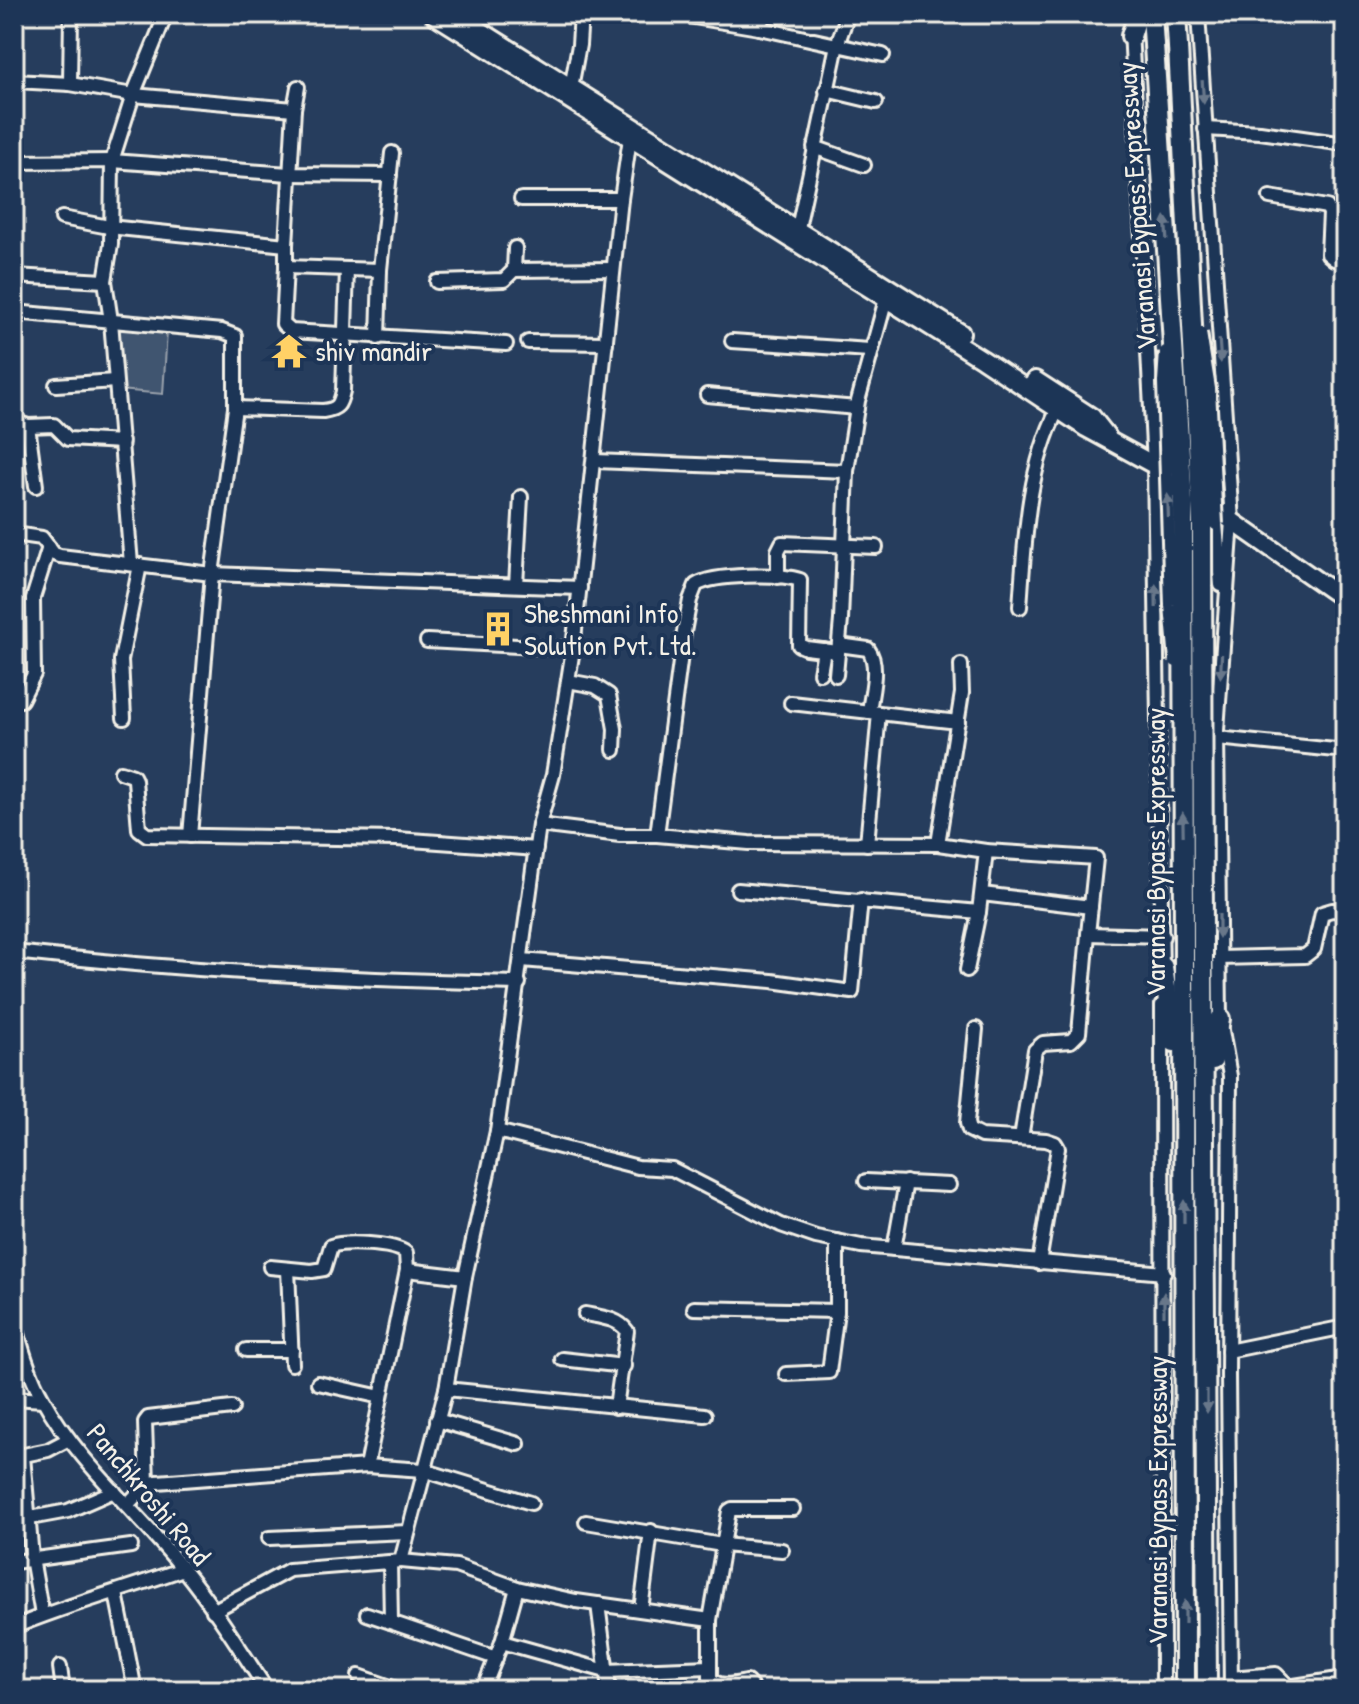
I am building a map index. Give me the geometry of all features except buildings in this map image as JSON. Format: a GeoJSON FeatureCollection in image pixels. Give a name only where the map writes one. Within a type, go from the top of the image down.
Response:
{"type":"FeatureCollection","features":[{"type":"Feature","properties":{"kind":"highway"},"geometry":{"type":"LineString","coordinates":[[1131,36],[1138,14]]}},
{"type":"Feature","properties":{"kind":"highway","name":"Varanasi Bypass Expressway"},"geometry":{"type":"LineString","coordinates":[[1152,14],[1183,502],[1185,1690]]}},
{"type":"Feature","properties":{"kind":"highway","name":"Varanasi Bypass Expressway"},"geometry":{"type":"LineString","coordinates":[[1176,14],[1202,524],[1211,959],[1205,1108],[1207,1690]]}},
{"type":"Feature","properties":{"kind":"highway"},"geometry":{"type":"LineString","coordinates":[[1163,967],[1183,1120]]}},
{"type":"Feature","properties":{"kind":"highway"},"geometry":{"type":"LineString","coordinates":[[1205,1108],[1220,1019]]}},
{"type":"Feature","properties":{"kind":"main road"},"geometry":{"type":"LineString","coordinates":[[433,14],[798,228],[1092,417],[1111,441]]}},
{"type":"Feature","properties":{"kind":"main road"},"geometry":{"type":"LineString","coordinates":[[454,14],[630,138],[1058,409],[1154,465],[1224,522],[1345,600]]}},
{"type":"Feature","properties":{"kind":"street"},"geometry":{"type":"LineString","coordinates":[[70,84],[71,14]]}},
{"type":"Feature","properties":{"kind":"street"},"geometry":{"type":"LineString","coordinates":[[124,718],[121,660],[136,564],[105,281],[111,244],[112,161],[133,95],[166,14]]}},
{"type":"Feature","properties":{"kind":"street"},"geometry":{"type":"LineString","coordinates":[[570,93],[581,14]]}},
{"type":"Feature","properties":{"kind":"street"},"geometry":{"type":"LineString","coordinates":[[676,14],[883,55]]}},
{"type":"Feature","properties":{"kind":"street"},"geometry":{"type":"LineString","coordinates":[[759,28],[764,14]]}},
{"type":"Feature","properties":{"kind":"street"},"geometry":{"type":"LineString","coordinates":[[798,228],[826,90],[848,14]]}},
{"type":"Feature","properties":{"kind":"street"},"geometry":{"type":"LineString","coordinates":[[1130,14],[1154,465],[1163,936],[1163,1690]]}},
{"type":"Feature","properties":{"kind":"street"},"geometry":{"type":"LineString","coordinates":[[1198,14],[1224,522],[1223,638],[1211,959],[1230,1076],[1228,1351],[1231,1684],[1276,1674],[1288,1686],[1345,1678]]}},
{"type":"Feature","properties":{"kind":"street"},"geometry":{"type":"LineString","coordinates":[[14,81],[70,84],[133,95],[294,109]]}},
{"type":"Feature","properties":{"kind":"street"},"geometry":{"type":"LineString","coordinates":[[298,87],[289,174],[283,324],[286,329],[378,338],[506,344]]}},
{"type":"Feature","properties":{"kind":"street"},"geometry":{"type":"LineString","coordinates":[[826,90],[876,102]]}},
{"type":"Feature","properties":{"kind":"street"},"geometry":{"type":"LineString","coordinates":[[1205,129],[1260,132],[1345,144]]}},
{"type":"Feature","properties":{"kind":"street"},"geometry":{"type":"LineString","coordinates":[[391,1622],[396,1562],[408,1532],[446,1389],[465,1277],[497,1131],[539,825],[553,775],[573,649],[630,138]]}},
{"type":"Feature","properties":{"kind":"street"},"geometry":{"type":"LineString","coordinates":[[814,147],[864,165]]}},
{"type":"Feature","properties":{"kind":"street"},"geometry":{"type":"LineString","coordinates":[[378,338],[380,270],[392,153]]}},
{"type":"Feature","properties":{"kind":"street"},"geometry":{"type":"LineString","coordinates":[[14,162],[112,161],[289,174],[390,175]]}},
{"type":"Feature","properties":{"kind":"street"},"geometry":{"type":"LineString","coordinates":[[1270,197],[1327,207],[1330,213],[1328,254],[1345,261]]}},
{"type":"Feature","properties":{"kind":"street"},"geometry":{"type":"LineString","coordinates":[[521,199],[621,199]]}},
{"type":"Feature","properties":{"kind":"street"},"geometry":{"type":"LineString","coordinates":[[62,218],[109,227],[286,245]]}},
{"type":"Feature","properties":{"kind":"street"},"geometry":{"type":"LineString","coordinates":[[437,282],[504,280],[514,270],[515,248]]}},
{"type":"Feature","properties":{"kind":"street"},"geometry":{"type":"LineString","coordinates":[[1188,259],[1209,389],[1224,522]]}},
{"type":"Feature","properties":{"kind":"street"},"geometry":{"type":"LineString","coordinates":[[286,267],[380,270]]}},
{"type":"Feature","properties":{"kind":"street"},"geometry":{"type":"LineString","coordinates":[[235,408],[323,411],[337,408],[343,391],[347,269]]}},
{"type":"Feature","properties":{"kind":"street"},"geometry":{"type":"LineString","coordinates":[[514,270],[613,269]]}},
{"type":"Feature","properties":{"kind":"street"},"geometry":{"type":"LineString","coordinates":[[14,276],[105,281]]}},
{"type":"Feature","properties":{"kind":"street"},"geometry":{"type":"LineString","coordinates":[[836,675],[847,471],[870,350],[886,299]]}},
{"type":"Feature","properties":{"kind":"street"},"geometry":{"type":"LineString","coordinates":[[14,312],[222,331],[235,336],[235,408],[212,574],[190,836]]}},
{"type":"Feature","properties":{"kind":"street"},"geometry":{"type":"LineString","coordinates":[[732,341],[870,350]]}},
{"type":"Feature","properties":{"kind":"street"},"geometry":{"type":"LineString","coordinates":[[528,342],[606,343]]}},
{"type":"Feature","properties":{"kind":"street"},"geometry":{"type":"LineString","coordinates":[[56,385],[115,381]]}},
{"type":"Feature","properties":{"kind":"street"},"geometry":{"type":"LineString","coordinates":[[707,395],[857,408]]}},
{"type":"Feature","properties":{"kind":"street"},"geometry":{"type":"LineString","coordinates":[[1020,607],[1028,501],[1045,434],[1058,409]]}},
{"type":"Feature","properties":{"kind":"street"},"geometry":{"type":"LineString","coordinates":[[14,421],[28,426],[54,425],[68,439],[122,442]]}},
{"type":"Feature","properties":{"kind":"street"},"geometry":{"type":"LineString","coordinates":[[28,426],[36,486]]}},
{"type":"Feature","properties":{"kind":"street"},"geometry":{"type":"LineString","coordinates":[[595,461],[847,471]]}},
{"type":"Feature","properties":{"kind":"street"},"geometry":{"type":"LineString","coordinates":[[516,585],[521,497]]}},
{"type":"Feature","properties":{"kind":"street"},"geometry":{"type":"LineString","coordinates":[[14,534],[42,538],[54,554],[60,556],[212,574],[580,588]]}},
{"type":"Feature","properties":{"kind":"street"},"geometry":{"type":"LineString","coordinates":[[778,577],[778,551],[782,543],[876,547]]}},
{"type":"Feature","properties":{"kind":"street"},"geometry":{"type":"LineString","coordinates":[[21,700],[34,674],[33,598],[49,547]]}},
{"type":"Feature","properties":{"kind":"street"},"geometry":{"type":"LineString","coordinates":[[657,835],[684,632],[696,585],[713,578],[778,577],[795,578],[802,583],[799,645],[824,650],[868,649],[873,655],[874,713],[867,844]]}},
{"type":"Feature","properties":{"kind":"street"},"geometry":{"type":"LineString","coordinates":[[427,641],[573,649]]}},
{"type":"Feature","properties":{"kind":"street"},"geometry":{"type":"LineString","coordinates":[[820,673],[824,650]]}},
{"type":"Feature","properties":{"kind":"street"},"geometry":{"type":"LineString","coordinates":[[938,844],[962,693],[961,665]]}},
{"type":"Feature","properties":{"kind":"street"},"geometry":{"type":"LineString","coordinates":[[568,681],[595,686],[609,695],[615,729],[614,750]]}},
{"type":"Feature","properties":{"kind":"street"},"geometry":{"type":"LineString","coordinates":[[791,703],[958,722]]}},
{"type":"Feature","properties":{"kind":"street"},"geometry":{"type":"LineString","coordinates":[[1217,738],[1345,751]]}},
{"type":"Feature","properties":{"kind":"street"},"geometry":{"type":"LineString","coordinates":[[121,772],[133,776],[135,780],[139,829],[143,834],[397,839],[536,849]]}},
{"type":"Feature","properties":{"kind":"street"},"geometry":{"type":"LineString","coordinates":[[539,825],[620,835],[749,843],[938,844],[986,851],[1096,858],[1079,1033],[1071,1041],[1043,1043],[1035,1050],[1021,1138]]}},
{"type":"Feature","properties":{"kind":"street"},"geometry":{"type":"LineString","coordinates":[[967,970],[982,894],[986,851]]}},
{"type":"Feature","properties":{"kind":"street"},"geometry":{"type":"LineString","coordinates":[[738,890],[979,912]]}},
{"type":"Feature","properties":{"kind":"street"},"geometry":{"type":"LineString","coordinates":[[982,894],[1091,907]]}},
{"type":"Feature","properties":{"kind":"street"},"geometry":{"type":"LineString","coordinates":[[522,960],[772,981],[852,992],[861,900]]}},
{"type":"Feature","properties":{"kind":"street"},"geometry":{"type":"LineString","coordinates":[[1211,959],[1305,956],[1314,949],[1322,913],[1345,911]]}},
{"type":"Feature","properties":{"kind":"street"},"geometry":{"type":"LineString","coordinates":[[1088,934],[1163,936]]}},
{"type":"Feature","properties":{"kind":"street"},"geometry":{"type":"LineString","coordinates":[[14,952],[133,965],[384,981],[519,983]]}},
{"type":"Feature","properties":{"kind":"street"},"geometry":{"type":"LineString","coordinates":[[976,1029],[967,1123],[969,1130],[981,1136],[1046,1140],[1055,1143],[1058,1148],[1039,1263]]}},
{"type":"Feature","properties":{"kind":"street"},"geometry":{"type":"LineString","coordinates":[[497,1131],[638,1167],[672,1169],[781,1225],[837,1241],[894,1249],[1164,1273]]}},
{"type":"Feature","properties":{"kind":"street"},"geometry":{"type":"LineString","coordinates":[[866,1181],[949,1185]]}},
{"type":"Feature","properties":{"kind":"street"},"geometry":{"type":"LineString","coordinates":[[894,1249],[906,1182]]}},
{"type":"Feature","properties":{"kind":"street"},"geometry":{"type":"LineString","coordinates":[[786,1374],[829,1372],[837,1311],[837,1241]]}},
{"type":"Feature","properties":{"kind":"street"},"geometry":{"type":"LineString","coordinates":[[270,1267],[312,1271],[324,1269],[331,1246],[340,1243],[401,1248],[407,1257],[407,1270],[367,1466]]}},
{"type":"Feature","properties":{"kind":"street"},"geometry":{"type":"LineString","coordinates":[[246,1350],[292,1357],[288,1269]]}},
{"type":"Feature","properties":{"kind":"street"},"geometry":{"type":"LineString","coordinates":[[407,1270],[465,1277]]}},
{"type":"Feature","properties":{"kind":"street"},"geometry":{"type":"LineString","coordinates":[[694,1308],[837,1311]]}},
{"type":"Feature","properties":{"kind":"street"},"geometry":{"type":"LineString","coordinates":[[585,1314],[623,1325],[627,1331],[616,1407]]}},
{"type":"Feature","properties":{"kind":"street","name":"Panchkroshi Road"},"geometry":{"type":"LineString","coordinates":[[14,1319],[16,1337],[43,1400],[69,1439],[183,1569],[267,1690]]}},
{"type":"Feature","properties":{"kind":"street"},"geometry":{"type":"LineString","coordinates":[[1228,1351],[1345,1327]]}},
{"type":"Feature","properties":{"kind":"street"},"geometry":{"type":"LineString","coordinates":[[562,1359],[624,1366]]}},
{"type":"Feature","properties":{"kind":"street"},"geometry":{"type":"LineString","coordinates":[[318,1383],[381,1397]]}},
{"type":"Feature","properties":{"kind":"street"},"geometry":{"type":"LineString","coordinates":[[446,1389],[705,1415]]}},
{"type":"Feature","properties":{"kind":"street"},"geometry":{"type":"LineString","coordinates":[[14,1398],[43,1400]]}},
{"type":"Feature","properties":{"kind":"street"},"geometry":{"type":"LineString","coordinates":[[147,1484],[145,1422],[148,1418],[232,1408]]}},
{"type":"Feature","properties":{"kind":"street"},"geometry":{"type":"LineString","coordinates":[[437,1420],[518,1444]]}},
{"type":"Feature","properties":{"kind":"street"},"geometry":{"type":"LineString","coordinates":[[42,1615],[19,1456],[48,1450],[69,1439]]}},
{"type":"Feature","properties":{"kind":"street"},"geometry":{"type":"LineString","coordinates":[[127,1505],[147,1484],[367,1466],[423,1470],[531,1503]]}},
{"type":"Feature","properties":{"kind":"street"},"geometry":{"type":"LineString","coordinates":[[14,1521],[68,1511],[114,1491]]}},
{"type":"Feature","properties":{"kind":"street"},"geometry":{"type":"LineString","coordinates":[[754,1690],[747,1682],[714,1683],[710,1678],[710,1620],[726,1516],[732,1509],[793,1509]]}},
{"type":"Feature","properties":{"kind":"street"},"geometry":{"type":"LineString","coordinates":[[586,1522],[722,1545],[782,1550]]}},
{"type":"Feature","properties":{"kind":"street"},"geometry":{"type":"LineString","coordinates":[[641,1610],[651,1531]]}},
{"type":"Feature","properties":{"kind":"street"},"geometry":{"type":"LineString","coordinates":[[269,1538],[408,1532]]}},
{"type":"Feature","properties":{"kind":"street"},"geometry":{"type":"LineString","coordinates":[[14,1562],[131,1546]]}},
{"type":"Feature","properties":{"kind":"street"},"geometry":{"type":"LineString","coordinates":[[213,1611],[289,1570],[396,1562],[456,1566],[517,1588],[598,1604],[710,1620]]}},
{"type":"Feature","properties":{"kind":"street"},"geometry":{"type":"LineString","coordinates":[[14,1627],[183,1569]]}},
{"type":"Feature","properties":{"kind":"street"},"geometry":{"type":"LineString","coordinates":[[483,1690],[502,1642],[517,1588]]}},
{"type":"Feature","properties":{"kind":"street"},"geometry":{"type":"LineString","coordinates":[[116,1593],[135,1690]]}},
{"type":"Feature","properties":{"kind":"street"},"geometry":{"type":"LineString","coordinates":[[598,1604],[609,1690]]}},
{"type":"Feature","properties":{"kind":"street"},"geometry":{"type":"LineString","coordinates":[[367,1614],[496,1658]]}},
{"type":"Feature","properties":{"kind":"street"},"geometry":{"type":"LineString","coordinates":[[502,1642],[606,1671],[710,1667]]}},
{"type":"Feature","properties":{"kind":"street"},"geometry":{"type":"LineString","coordinates":[[60,1667],[63,1690]]}},
{"type":"Feature","properties":{"kind":"street"},"geometry":{"type":"LineString","coordinates":[[359,1676],[399,1690]]}},
{"type":"Feature","properties":{"kind":"shaded area"},"geometry":{"type":"Polygon","coordinates":[[[114,329],[167,332],[163,394],[120,390],[114,329]]]}},
{"type":"Feature","properties":{"kind":"shaded area"},"geometry":{"type":"Polygon","coordinates":[[[14,627],[26,632],[26,674],[14,683],[14,627]]]}},
{"type":"Feature","properties":{"kind":"place","name":"shiv mandir"},"geometry":{"type":"Point","coordinates":[289,351]}},
{"type":"Feature","properties":{"kind":"place","name":"Sheshmani Info Solution Pvt. Ltd."},"geometry":{"type":"Point","coordinates":[498,629]}}]}
